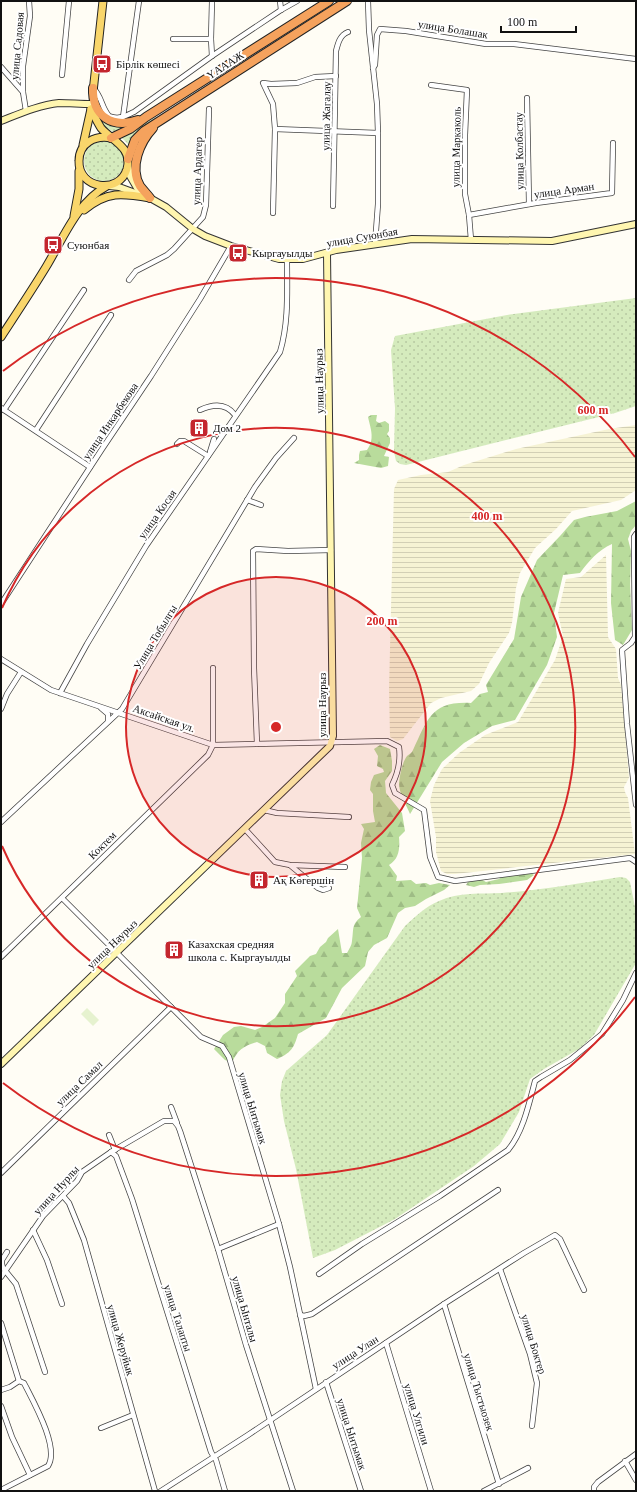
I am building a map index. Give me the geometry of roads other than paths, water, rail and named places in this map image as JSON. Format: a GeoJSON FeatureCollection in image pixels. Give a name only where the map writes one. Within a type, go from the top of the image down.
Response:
{"type":"FeatureCollection","features":[{"type":"Feature","properties":{"kind":"highway","name":"ҮАААЖ"},"geometry":{"type":"LineString","coordinates":[[111,138],[130,129],[146,117],[329,1]]}},
{"type":"Feature","properties":{"kind":"highway","name":"ҮАААЖ"},"geometry":{"type":"LineString","coordinates":[[128,161],[132,145],[140,134],[347,1]]}},
{"type":"Feature","properties":{"kind":"highway"},"geometry":{"type":"LineString","coordinates":[[93,88],[93,99],[96,107],[99,113],[108,120],[116,123],[126,123],[146,117]]}},
{"type":"Feature","properties":{"kind":"highway"},"geometry":{"type":"LineString","coordinates":[[150,198],[138,181],[136,161],[143,140],[164,118]]}},
{"type":"Feature","properties":{"kind":"main road"},"geometry":{"type":"LineString","coordinates":[[73,220],[79,189],[80,153],[83,147],[90,110],[103,1]]}},
{"type":"Feature","properties":{"kind":"main road"},"geometry":{"type":"LineString","coordinates":[[1,336],[45,269],[73,220],[91,197],[107,186],[116,183],[124,175],[128,161],[123,146],[111,138],[101,128],[90,110]]}},
{"type":"Feature","properties":{"kind":"main road"},"geometry":{"type":"LineString","coordinates":[[83,147],[92,139],[99,137],[111,138]]}},
{"type":"Feature","properties":{"kind":"main road"},"geometry":{"type":"LineString","coordinates":[[79,166],[88,181],[98,186],[107,186]]}},
{"type":"Feature","properties":{"kind":"main road"},"geometry":{"type":"LineString","coordinates":[[73,220],[94,202],[109,196],[127,194],[150,198]]}},
{"type":"Feature","properties":{"kind":"street","name":"улица Садовая"},"geometry":{"type":"LineString","coordinates":[[22,92],[30,16],[29,1]]}},
{"type":"Feature","properties":{"kind":"street"},"geometry":{"type":"LineString","coordinates":[[62,75],[69,1]]}},
{"type":"Feature","properties":{"kind":"street"},"geometry":{"type":"LineString","coordinates":[[124,117],[139,1]]}},
{"type":"Feature","properties":{"kind":"street"},"geometry":{"type":"LineString","coordinates":[[212,1],[212,56]]}},
{"type":"Feature","properties":{"kind":"street"},"geometry":{"type":"LineString","coordinates":[[280,1],[281,10]]}},
{"type":"Feature","properties":{"kind":"street"},"geometry":{"type":"LineString","coordinates":[[93,88],[99,94],[101,103],[109,116],[113,118],[124,117],[134,112],[212,56],[297,1]]}},
{"type":"Feature","properties":{"kind":"street"},"geometry":{"type":"LineString","coordinates":[[368,1],[378,133],[378,197],[375,244]]}},
{"type":"Feature","properties":{"kind":"street","name":"улица Болашак"},"geometry":{"type":"LineString","coordinates":[[373,68],[375,65],[377,34],[380,29],[413,32],[486,44],[514,44],[636,59]]}},
{"type":"Feature","properties":{"kind":"street","name":"улица Жагалау"},"geometry":{"type":"LineString","coordinates":[[333,206],[336,51],[338,41],[348,32]]}},
{"type":"Feature","properties":{"kind":"street"},"geometry":{"type":"LineString","coordinates":[[173,39],[211,39]]}},
{"type":"Feature","properties":{"kind":"street"},"geometry":{"type":"LineString","coordinates":[[1,67],[22,92],[26,111]]}},
{"type":"Feature","properties":{"kind":"street"},"geometry":{"type":"LineString","coordinates":[[273,213],[275,129],[273,104],[263,83],[297,83],[319,76],[336,76]]}},
{"type":"Feature","properties":{"kind":"street","name":"улица Маркаколь"},"geometry":{"type":"LineString","coordinates":[[430,85],[467,90],[465,194],[469,215],[471,240]]}},
{"type":"Feature","properties":{"kind":"street","name":"улица Колбастау"},"geometry":{"type":"LineString","coordinates":[[527,98],[529,204]]}},
{"type":"Feature","properties":{"kind":"street"},"geometry":{"type":"LineString","coordinates":[[1,121],[26,111],[58,103],[90,110]]}},
{"type":"Feature","properties":{"kind":"street","name":"улица Ардагер"},"geometry":{"type":"LineString","coordinates":[[129,280],[136,271],[167,255],[203,217],[206,205],[209,109]]}},
{"type":"Feature","properties":{"kind":"street"},"geometry":{"type":"LineString","coordinates":[[275,129],[378,133]]}},
{"type":"Feature","properties":{"kind":"street","name":"улица Арман"},"geometry":{"type":"LineString","coordinates":[[469,215],[529,204],[612,193],[613,143]]}},
{"type":"Feature","properties":{"kind":"street","name":"улица Суюнбая"},"geometry":{"type":"LineString","coordinates":[[128,161],[130,176],[134,185],[150,198],[166,207],[193,229],[205,236],[231,246],[268,257],[286,260],[303,259],[327,254],[336,250],[412,239],[552,241],[636,224]]}},
{"type":"Feature","properties":{"kind":"street"},"geometry":{"type":"LineString","coordinates":[[107,186],[119,187],[150,198]]}},
{"type":"Feature","properties":{"kind":"street","name":"улица Инкарбекова"},"geometry":{"type":"LineString","coordinates":[[1,604],[151,376],[200,299],[231,246]]}},
{"type":"Feature","properties":{"kind":"street","name":"улица Наурыз"},"geometry":{"type":"LineString","coordinates":[[1,1064],[245,829],[327,749],[332,742],[327,254]]}},
{"type":"Feature","properties":{"kind":"street","name":"улица Косая"},"geometry":{"type":"LineString","coordinates":[[60,693],[128,573],[223,437],[235,415],[263,378],[280,352],[287,313],[286,260]]}},
{"type":"Feature","properties":{"kind":"street"},"geometry":{"type":"LineString","coordinates":[[84,290],[3,409],[90,467]]}},
{"type":"Feature","properties":{"kind":"street"},"geometry":{"type":"LineString","coordinates":[[36,430],[111,315]]}},
{"type":"Feature","properties":{"kind":"street"},"geometry":{"type":"LineString","coordinates":[[200,410],[212,405],[221,405],[231,410],[235,415]]}},
{"type":"Feature","properties":{"kind":"street","name":"Улица Тобылгы"},"geometry":{"type":"LineString","coordinates":[[1,822],[119,712],[144,673],[247,500],[276,458],[294,438]]}},
{"type":"Feature","properties":{"kind":"street"},"geometry":{"type":"LineString","coordinates":[[177,444],[180,441],[184,441],[209,455],[214,439]]}},
{"type":"Feature","properties":{"kind":"street"},"geometry":{"type":"LineString","coordinates":[[247,500],[261,505]]}},
{"type":"Feature","properties":{"kind":"street"},"geometry":{"type":"LineString","coordinates":[[636,534],[634,537],[635,637],[631,643],[622,650],[636,805]]}},
{"type":"Feature","properties":{"kind":"street"},"geometry":{"type":"LineString","coordinates":[[257,744],[252,580],[253,551],[331,550]]}},
{"type":"Feature","properties":{"kind":"street","name":"Аксайская ул."},"geometry":{"type":"LineString","coordinates":[[1,659],[51,690],[213,745],[387,741],[399,748],[401,756],[397,774],[392,785],[395,793],[424,810],[430,857],[438,877],[455,881],[630,858],[636,862]]}},
{"type":"Feature","properties":{"kind":"street"},"geometry":{"type":"LineString","coordinates":[[213,668],[213,745]]}},
{"type":"Feature","properties":{"kind":"street"},"geometry":{"type":"LineString","coordinates":[[1,709],[7,694],[21,672]]}},
{"type":"Feature","properties":{"kind":"street"},"geometry":{"type":"LineString","coordinates":[[98,706],[108,714],[108,721]]}},
{"type":"Feature","properties":{"kind":"street","name":"Коктем"},"geometry":{"type":"LineString","coordinates":[[1,957],[201,763],[208,755],[213,745]]}},
{"type":"Feature","properties":{"kind":"street"},"geometry":{"type":"LineString","coordinates":[[264,810],[277,813],[349,817]]}},
{"type":"Feature","properties":{"kind":"street"},"geometry":{"type":"LineString","coordinates":[[245,829],[275,862],[290,865],[345,866]]}},
{"type":"Feature","properties":{"kind":"street"},"geometry":{"type":"LineString","coordinates":[[290,865],[318,888],[323,890],[329,888]]}},
{"type":"Feature","properties":{"kind":"street","name":"улица Ынтымак"},"geometry":{"type":"LineString","coordinates":[[62,898],[201,1037],[222,1046],[229,1057],[279,1224],[290,1267],[316,1390]]}},
{"type":"Feature","properties":{"kind":"street"},"geometry":{"type":"LineString","coordinates":[[319,1274],[362,1244],[440,1196],[508,1150],[523,1122],[536,1081],[570,1060],[602,1034],[623,1000],[636,973]]}},
{"type":"Feature","properties":{"kind":"street","name":"улица Самал"},"geometry":{"type":"LineString","coordinates":[[1,1172],[170,1007]]}},
{"type":"Feature","properties":{"kind":"street"},"geometry":{"type":"LineString","coordinates":[[171,1107],[178,1126]]}},
{"type":"Feature","properties":{"kind":"street","name":"улица Нурлы"},"geometry":{"type":"LineString","coordinates":[[1,1277],[3,1268],[43,1216],[63,1196],[82,1172],[113,1151],[164,1121],[174,1121],[178,1126]]}},
{"type":"Feature","properties":{"kind":"street","name":"улица Ынталы"},"geometry":{"type":"LineString","coordinates":[[178,1126],[293,1491]]}},
{"type":"Feature","properties":{"kind":"street","name":"улица Талапты"},"geometry":{"type":"LineString","coordinates":[[109,1135],[113,1151],[132,1199],[225,1491]]}},
{"type":"Feature","properties":{"kind":"street"},"geometry":{"type":"LineString","coordinates":[[300,1315],[304,1316],[312,1314],[498,1190]]}},
{"type":"Feature","properties":{"kind":"street","name":"улица Жеруйык"},"geometry":{"type":"LineString","coordinates":[[63,1196],[69,1202],[84,1240],[155,1491]]}},
{"type":"Feature","properties":{"kind":"street"},"geometry":{"type":"LineString","coordinates":[[218,1249],[279,1224]]}},
{"type":"Feature","properties":{"kind":"street"},"geometry":{"type":"LineString","coordinates":[[33,1230],[43,1251],[62,1304]]}},
{"type":"Feature","properties":{"kind":"street","name":"улица Улан"},"geometry":{"type":"LineString","coordinates":[[161,1491],[444,1304],[555,1235],[560,1239],[584,1290]]}},
{"type":"Feature","properties":{"kind":"street"},"geometry":{"type":"LineString","coordinates":[[7,1252],[2,1260],[3,1268],[16,1284],[45,1372]]}},
{"type":"Feature","properties":{"kind":"street","name":"улица Боктер"},"geometry":{"type":"LineString","coordinates":[[500,1269],[530,1354],[537,1383],[532,1426]]}},
{"type":"Feature","properties":{"kind":"street","name":"улица Тыстыозек"},"geometry":{"type":"LineString","coordinates":[[444,1304],[499,1484]]}},
{"type":"Feature","properties":{"kind":"street"},"geometry":{"type":"LineString","coordinates":[[1,1323],[19,1380],[24,1383],[43,1422],[50,1443],[48,1466],[1,1490]]}},
{"type":"Feature","properties":{"kind":"street","name":"улица Улгили"},"geometry":{"type":"LineString","coordinates":[[386,1343],[431,1491]]}},
{"type":"Feature","properties":{"kind":"street"},"geometry":{"type":"LineString","coordinates":[[1,1390],[10,1387],[19,1380]]}},
{"type":"Feature","properties":{"kind":"street","name":"улица Ынтымак"},"geometry":{"type":"LineString","coordinates":[[326,1382],[361,1491]]}},
{"type":"Feature","properties":{"kind":"street"},"geometry":{"type":"LineString","coordinates":[[1,1406],[12,1437],[30,1475]]}},
{"type":"Feature","properties":{"kind":"street"},"geometry":{"type":"LineString","coordinates":[[101,1428],[133,1415]]}},
{"type":"Feature","properties":{"kind":"street"},"geometry":{"type":"LineString","coordinates":[[594,1491],[594,1486],[598,1482],[636,1454]]}},
{"type":"Feature","properties":{"kind":"street"},"geometry":{"type":"LineString","coordinates":[[625,1461],[636,1480]]}},
{"type":"Feature","properties":{"kind":"street"},"geometry":{"type":"LineString","coordinates":[[484,1491],[528,1468]]}},
{"type":"Feature","properties":{"kind":"place","name":"Бірлік көшесі"},"geometry":{"type":"Point","coordinates":[102,64]}},
{"type":"Feature","properties":{"kind":"place","name":"Суюнбая"},"geometry":{"type":"Point","coordinates":[53,245]}},
{"type":"Feature","properties":{"kind":"place","name":"Кыргауылды"},"geometry":{"type":"Point","coordinates":[238,253]}},
{"type":"Feature","properties":{"kind":"place","name":"Дом 2"},"geometry":{"type":"Point","coordinates":[199,428]}},
{"type":"Feature","properties":{"kind":"place","name":"Ақ Көгершін"},"geometry":{"type":"Point","coordinates":[259,880]}},
{"type":"Feature","properties":{"kind":"place","name":"Казахская средняя школа с. Кыргауылды"},"geometry":{"type":"Point","coordinates":[174,950]}}]}
